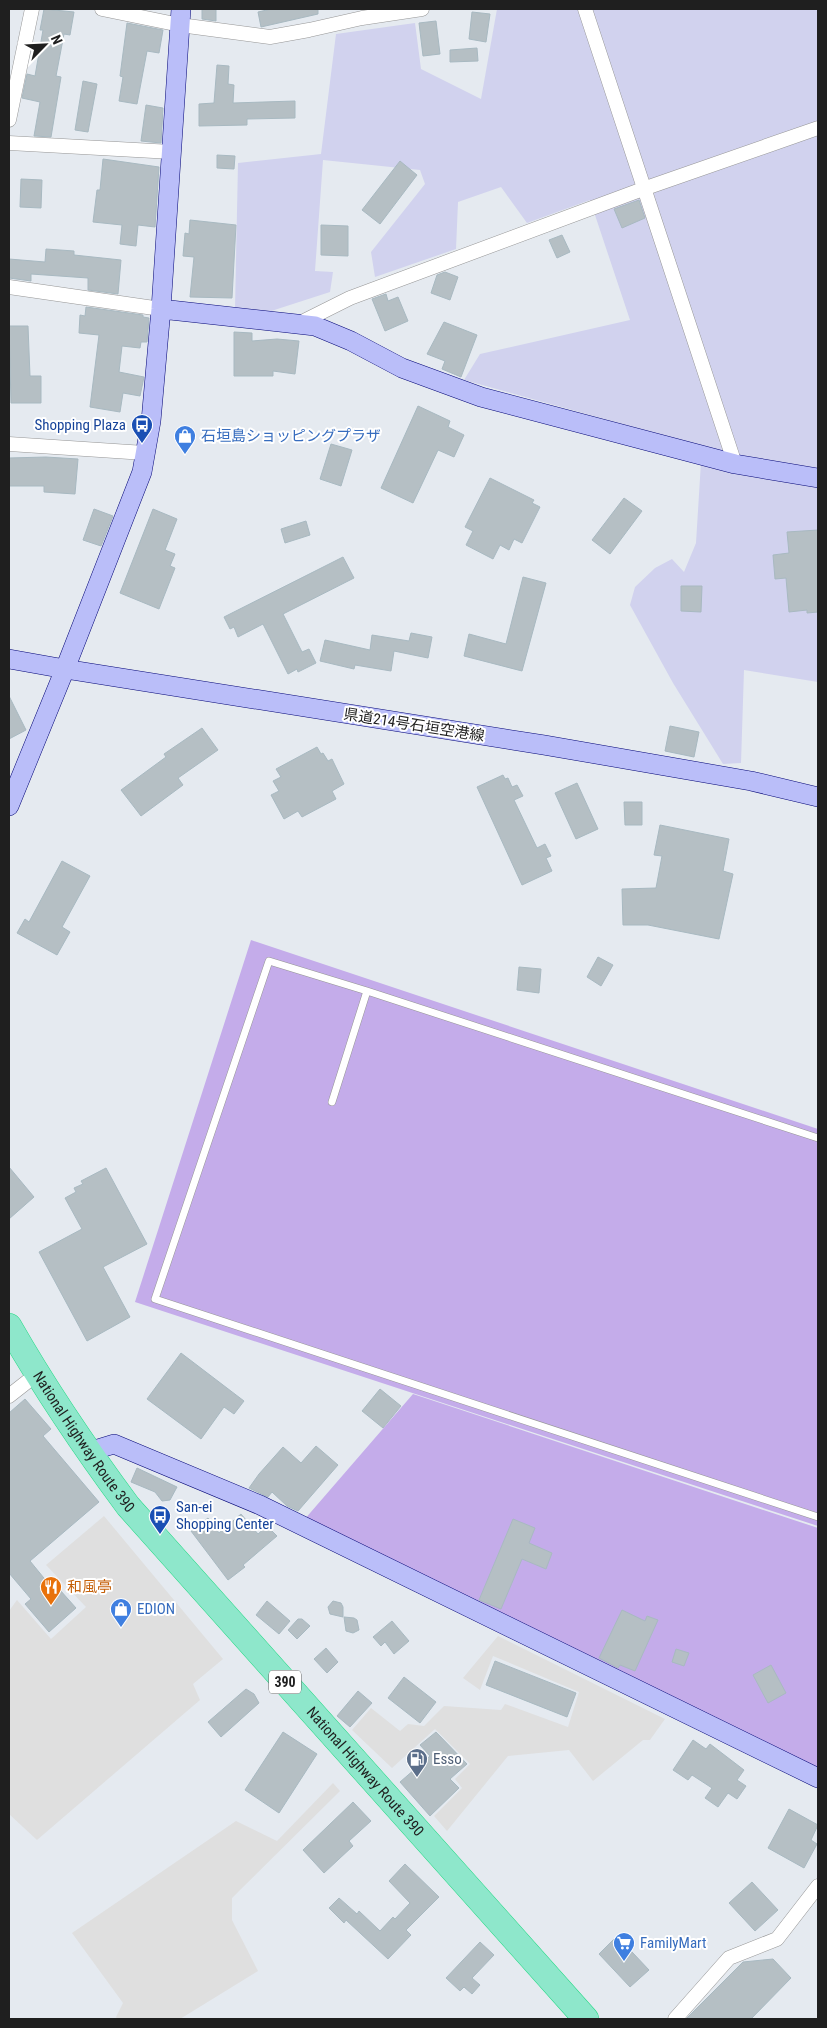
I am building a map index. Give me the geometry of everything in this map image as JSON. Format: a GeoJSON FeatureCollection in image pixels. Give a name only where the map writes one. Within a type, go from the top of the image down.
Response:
{"type":"FeatureCollection","features":[{"type":"Feature","properties":{"kind":"highway","name":"National Highway Route 390"},"geometry":{"type":"LineString","coordinates":[[9,1326],[37,1374],[88,1452],[134,1514],[586,2019]]}},
{"type":"Feature","properties":{"kind":"street"},"geometry":{"type":"LineString","coordinates":[[9,120],[32,9]]}},
{"type":"Feature","properties":{"kind":"street"},"geometry":{"type":"LineString","coordinates":[[102,9],[180,17],[270,38],[362,18],[422,9]]}},
{"type":"Feature","properties":{"kind":"street"},"geometry":{"type":"LineString","coordinates":[[585,9],[735,464]]}},
{"type":"Feature","properties":{"kind":"street"},"geometry":{"type":"LineString","coordinates":[[9,806],[65,670],[142,472],[151,421],[161,309],[180,17]]}},
{"type":"Feature","properties":{"kind":"street"},"geometry":{"type":"LineString","coordinates":[[297,325],[350,298],[643,189],[818,128]]}},
{"type":"Feature","properties":{"kind":"street"},"geometry":{"type":"LineString","coordinates":[[9,144],[172,152]]}},
{"type":"Feature","properties":{"kind":"street"},"geometry":{"type":"LineString","coordinates":[[9,287],[161,309],[315,326],[351,341],[402,368],[481,397],[735,464],[818,478]]}},
{"type":"Feature","properties":{"kind":"street"},"geometry":{"type":"LineString","coordinates":[[9,444],[145,453]]}},
{"type":"Feature","properties":{"kind":"street","name":"県道214号石垣空港線"},"geometry":{"type":"LineString","coordinates":[[9,658],[65,670],[544,745],[751,781],[818,797]]}},
{"type":"Feature","properties":{"kind":"street"},"geometry":{"type":"LineString","coordinates":[[9,1396],[37,1374]]}},
{"type":"Feature","properties":{"kind":"street"},"geometry":{"type":"LineString","coordinates":[[88,1452],[114,1444],[260,1505],[818,1778]]}},
{"type":"Feature","properties":{"kind":"street"},"geometry":{"type":"LineString","coordinates":[[674,2019],[729,1958],[777,1939],[818,1886]]}},
{"type":"Feature","properties":{"kind":"lane"},"geometry":{"type":"LineString","coordinates":[[818,1138],[367,991],[269,961],[155,1299],[818,1517]]}},
{"type":"Feature","properties":{"kind":"lane"},"geometry":{"type":"LineString","coordinates":[[332,1102],[367,991]]}},
{"type":"Feature","properties":{"kind":"shaded area"},"geometry":{"type":"Polygon","coordinates":[[[497,9],[818,9],[818,682],[744,670],[741,763],[723,764],[673,683],[630,605],[635,587],[655,568],[672,559],[684,572],[696,543],[702,446],[464,380],[480,354],[630,320],[590,200],[527,223],[501,187],[458,202],[456,249],[375,277],[371,252],[425,184],[420,170],[323,160],[315,271],[333,272],[330,292],[262,314],[235,309],[238,163],[321,154],[336,34],[415,23],[421,69],[481,99],[497,9]]]}},
{"type":"Feature","properties":{"kind":"shaded area"},"geometry":{"type":"Polygon","coordinates":[[[251,940],[818,1129],[818,1526],[135,1302],[251,940]]]}},
{"type":"Feature","properties":{"kind":"shaded area"},"geometry":{"type":"Polygon","coordinates":[[[413,1394],[818,1528],[818,1769],[304,1520],[413,1394]]]}},
{"type":"Feature","properties":{"kind":"shaded area"},"geometry":{"type":"Polygon","coordinates":[[[104,1516],[223,1659],[193,1684],[200,1700],[37,1840],[9,1814],[9,1611],[17,1600],[51,1639],[86,1607],[46,1565],[104,1516]]]}},
{"type":"Feature","properties":{"kind":"shaded area"},"geometry":{"type":"Polygon","coordinates":[[[498,1636],[665,1719],[650,1740],[643,1740],[593,1781],[569,1750],[508,1756],[447,1831],[434,1816],[462,1788],[455,1779],[470,1764],[435,1729],[392,1768],[352,1730],[371,1708],[400,1731],[408,1724],[424,1726],[444,1706],[501,1710],[505,1704],[568,1727],[579,1692],[493,1656],[480,1690],[463,1678],[498,1636]]]}},
{"type":"Feature","properties":{"kind":"shaded area"},"geometry":{"type":"Polygon","coordinates":[[[333,1783],[340,1791],[232,1898],[232,1920],[258,1971],[180,2019],[117,2019],[116,2017],[123,2003],[72,1933],[236,1821],[277,1841],[333,1783]]]}},
{"type":"Feature","properties":{"kind":"building"},"geometry":{"type":"Polygon","coordinates":[[[44,9],[74,12],[70,35],[64,34],[56,76],[61,77],[51,137],[34,136],[40,102],[22,98],[27,74],[35,76],[43,30],[40,30],[44,9]]]}},
{"type":"Feature","properties":{"kind":"building"},"geometry":{"type":"Polygon","coordinates":[[[202,9],[216,9],[216,21],[202,19],[202,9]]]}},
{"type":"Feature","properties":{"kind":"building"},"geometry":{"type":"Polygon","coordinates":[[[271,9],[318,9],[318,14],[261,27],[258,12],[271,9]]]}},
{"type":"Feature","properties":{"kind":"building"},"geometry":{"type":"Polygon","coordinates":[[[472,12],[490,14],[486,42],[469,39],[472,12]]]}},
{"type":"Feature","properties":{"kind":"building"},"geometry":{"type":"Polygon","coordinates":[[[436,21],[440,54],[423,56],[419,23],[436,21]]]}},
{"type":"Feature","properties":{"kind":"building"},"geometry":{"type":"Polygon","coordinates":[[[127,23],[163,30],[159,53],[147,51],[137,104],[119,101],[123,77],[120,76],[127,23]]]}},
{"type":"Feature","properties":{"kind":"building"},"geometry":{"type":"Polygon","coordinates":[[[477,48],[478,61],[450,62],[450,50],[477,48]]]}},
{"type":"Feature","properties":{"kind":"building"},"geometry":{"type":"Polygon","coordinates":[[[217,65],[229,66],[228,84],[234,85],[233,103],[295,101],[295,118],[247,119],[247,125],[199,126],[199,104],[214,103],[217,65]]]}},
{"type":"Feature","properties":{"kind":"building"},"geometry":{"type":"Polygon","coordinates":[[[83,81],[97,84],[88,132],[75,130],[83,81]]]}},
{"type":"Feature","properties":{"kind":"building"},"geometry":{"type":"Polygon","coordinates":[[[146,105],[163,108],[161,143],[141,141],[146,105]]]}},
{"type":"Feature","properties":{"kind":"building"},"geometry":{"type":"Polygon","coordinates":[[[217,155],[235,156],[234,169],[217,168],[217,155]]]}},
{"type":"Feature","properties":{"kind":"building"},"geometry":{"type":"Polygon","coordinates":[[[103,159],[159,167],[155,227],[138,225],[136,246],[120,244],[122,225],[93,222],[97,190],[100,190],[103,159]]]}},
{"type":"Feature","properties":{"kind":"building"},"geometry":{"type":"Polygon","coordinates":[[[400,161],[417,175],[380,224],[362,210],[400,161]]]}},
{"type":"Feature","properties":{"kind":"building"},"geometry":{"type":"Polygon","coordinates":[[[21,179],[42,180],[41,208],[20,207],[21,179]]]}},
{"type":"Feature","properties":{"kind":"building"},"geometry":{"type":"Polygon","coordinates":[[[639,200],[645,218],[622,228],[614,209],[639,200]]]}},
{"type":"Feature","properties":{"kind":"building"},"geometry":{"type":"Polygon","coordinates":[[[190,220],[236,225],[232,298],[190,297],[194,257],[183,256],[185,233],[189,234],[190,220]]]}},
{"type":"Feature","properties":{"kind":"building"},"geometry":{"type":"Polygon","coordinates":[[[321,225],[348,226],[348,256],[321,255],[321,225]]]}},
{"type":"Feature","properties":{"kind":"building"},"geometry":{"type":"Polygon","coordinates":[[[562,235],[570,252],[557,258],[549,240],[562,235]]]}},
{"type":"Feature","properties":{"kind":"building"},"geometry":{"type":"Polygon","coordinates":[[[46,249],[74,251],[74,255],[121,260],[118,294],[88,290],[88,278],[31,274],[31,281],[9,278],[9,259],[45,262],[46,249]]]}},
{"type":"Feature","properties":{"kind":"building"},"geometry":{"type":"Polygon","coordinates":[[[445,272],[458,277],[450,300],[431,293],[437,275],[445,272]]]}},
{"type":"Feature","properties":{"kind":"building"},"geometry":{"type":"Polygon","coordinates":[[[386,294],[388,301],[398,297],[408,321],[385,331],[372,299],[386,294]]]}},
{"type":"Feature","properties":{"kind":"building"},"geometry":{"type":"Polygon","coordinates":[[[86,307],[143,315],[143,317],[149,318],[147,342],[141,342],[140,348],[122,346],[119,372],[144,377],[140,396],[123,393],[120,412],[90,407],[99,335],[79,333],[80,315],[85,316],[86,307]]]}},
{"type":"Feature","properties":{"kind":"building"},"geometry":{"type":"Polygon","coordinates":[[[444,322],[477,335],[461,377],[442,369],[445,361],[427,354],[444,322]]]}},
{"type":"Feature","properties":{"kind":"building"},"geometry":{"type":"Polygon","coordinates":[[[9,326],[28,326],[30,376],[41,376],[41,403],[11,403],[9,326]]]}},
{"type":"Feature","properties":{"kind":"building"},"geometry":{"type":"Polygon","coordinates":[[[234,332],[252,333],[252,341],[277,339],[299,341],[295,374],[273,371],[273,376],[234,376],[234,332]]]}},
{"type":"Feature","properties":{"kind":"building"},"geometry":{"type":"Polygon","coordinates":[[[418,406],[450,421],[448,427],[464,435],[454,457],[438,450],[413,503],[381,488],[418,406]]]}},
{"type":"Feature","properties":{"kind":"building"},"geometry":{"type":"Polygon","coordinates":[[[331,444],[352,450],[341,486],[320,479],[331,444]]]}},
{"type":"Feature","properties":{"kind":"building"},"geometry":{"type":"Polygon","coordinates":[[[46,457],[78,459],[75,494],[44,492],[44,486],[9,486],[9,458],[46,457]]]}},
{"type":"Feature","properties":{"kind":"building"},"geometry":{"type":"Polygon","coordinates":[[[490,478],[534,500],[532,503],[540,507],[522,543],[514,539],[509,550],[500,545],[493,559],[466,545],[473,531],[465,527],[490,478]]]}},
{"type":"Feature","properties":{"kind":"building"},"geometry":{"type":"Polygon","coordinates":[[[624,498],[642,511],[610,554],[592,540],[624,498]]]}},
{"type":"Feature","properties":{"kind":"building"},"geometry":{"type":"Polygon","coordinates":[[[94,509],[113,516],[101,546],[83,540],[94,509]]]}},
{"type":"Feature","properties":{"kind":"building"},"geometry":{"type":"Polygon","coordinates":[[[153,509],[177,519],[165,550],[175,554],[170,566],[175,568],[159,609],[120,593],[153,509]]]}},
{"type":"Feature","properties":{"kind":"building"},"geometry":{"type":"Polygon","coordinates":[[[306,521],[310,535],[285,543],[281,529],[306,521]]]}},
{"type":"Feature","properties":{"kind":"building"},"geometry":{"type":"Polygon","coordinates":[[[818,530],[818,612],[807,613],[807,610],[789,612],[786,578],[775,579],[773,555],[789,553],[787,532],[818,530]]]}},
{"type":"Feature","properties":{"kind":"building"},"geometry":{"type":"Polygon","coordinates":[[[343,557],[354,578],[283,614],[302,652],[309,649],[316,663],[298,672],[297,669],[288,674],[263,624],[238,637],[234,627],[230,629],[224,617],[343,557]]]}},
{"type":"Feature","properties":{"kind":"building"},"geometry":{"type":"Polygon","coordinates":[[[523,577],[546,583],[522,671],[464,656],[469,634],[506,644],[523,577]]]}},
{"type":"Feature","properties":{"kind":"building"},"geometry":{"type":"Polygon","coordinates":[[[681,586],[702,586],[701,612],[681,611],[681,586]]]}},
{"type":"Feature","properties":{"kind":"building"},"geometry":{"type":"Polygon","coordinates":[[[411,633],[432,637],[428,658],[394,651],[391,671],[355,665],[354,669],[320,661],[325,640],[370,650],[372,635],[409,641],[411,633]]]}},
{"type":"Feature","properties":{"kind":"building"},"geometry":{"type":"Polygon","coordinates":[[[9,696],[26,730],[9,739],[9,696]]]}},
{"type":"Feature","properties":{"kind":"building"},"geometry":{"type":"Polygon","coordinates":[[[670,726],[699,732],[694,757],[665,751],[670,726]]]}},
{"type":"Feature","properties":{"kind":"building"},"geometry":{"type":"Polygon","coordinates":[[[202,728],[218,750],[178,778],[183,785],[141,816],[121,790],[166,757],[164,754],[202,728]]]}},
{"type":"Feature","properties":{"kind":"building"},"geometry":{"type":"Polygon","coordinates":[[[317,747],[328,761],[332,759],[344,784],[332,791],[336,799],[302,817],[298,811],[284,819],[271,795],[279,791],[273,781],[281,777],[276,769],[317,747]]]}},
{"type":"Feature","properties":{"kind":"building"},"geometry":{"type":"Polygon","coordinates":[[[503,775],[505,779],[508,778],[512,787],[517,785],[523,796],[514,800],[537,848],[545,844],[551,856],[546,858],[552,871],[522,885],[477,787],[503,775]]]}},
{"type":"Feature","properties":{"kind":"building"},"geometry":{"type":"Polygon","coordinates":[[[577,783],[598,829],[576,839],[555,793],[577,783]]]}},
{"type":"Feature","properties":{"kind":"building"},"geometry":{"type":"Polygon","coordinates":[[[624,802],[642,802],[642,825],[625,825],[624,802]]]}},
{"type":"Feature","properties":{"kind":"building"},"geometry":{"type":"Polygon","coordinates":[[[660,825],[729,839],[723,871],[733,874],[719,939],[648,925],[623,925],[622,889],[656,888],[662,856],[654,855],[660,825]]]}},
{"type":"Feature","properties":{"kind":"building"},"geometry":{"type":"Polygon","coordinates":[[[62,861],[90,876],[62,927],[70,932],[57,955],[17,933],[25,919],[29,922],[62,861]]]}},
{"type":"Feature","properties":{"kind":"building"},"geometry":{"type":"Polygon","coordinates":[[[598,957],[613,965],[601,986],[587,977],[598,957]]]}},
{"type":"Feature","properties":{"kind":"building"},"geometry":{"type":"Polygon","coordinates":[[[519,967],[541,969],[539,993],[517,990],[519,967]]]}},
{"type":"Feature","properties":{"kind":"building"},"geometry":{"type":"Polygon","coordinates":[[[9,1167],[34,1197],[9,1219],[9,1167]]]}},
{"type":"Feature","properties":{"kind":"building"},"geometry":{"type":"Polygon","coordinates":[[[106,1168],[147,1244],[103,1267],[130,1317],[87,1341],[39,1252],[82,1229],[65,1198],[76,1192],[74,1188],[83,1184],[81,1181],[106,1168]]]}},
{"type":"Feature","properties":{"kind":"building"},"geometry":{"type":"Polygon","coordinates":[[[181,1353],[244,1401],[234,1414],[224,1407],[201,1439],[147,1399],[181,1353]]]}},
{"type":"Feature","properties":{"kind":"building"},"geometry":{"type":"Polygon","coordinates":[[[380,1389],[401,1406],[383,1428],[362,1411],[380,1389]]]}},
{"type":"Feature","properties":{"kind":"building"},"geometry":{"type":"Polygon","coordinates":[[[25,1399],[51,1429],[43,1436],[99,1502],[30,1561],[48,1583],[52,1581],[76,1608],[49,1632],[25,1604],[31,1599],[9,1573],[9,1413],[25,1399]]]}},
{"type":"Feature","properties":{"kind":"building"},"geometry":{"type":"Polygon","coordinates":[[[316,1446],[338,1465],[298,1511],[287,1506],[272,1492],[268,1497],[249,1488],[283,1447],[301,1463],[316,1446]]]}},
{"type":"Feature","properties":{"kind":"building"},"geometry":{"type":"Polygon","coordinates":[[[137,1468],[177,1487],[170,1500],[162,1501],[155,1492],[131,1482],[137,1468]]]}},
{"type":"Feature","properties":{"kind":"building"},"geometry":{"type":"Polygon","coordinates":[[[241,1514],[258,1534],[267,1526],[277,1536],[243,1565],[245,1567],[228,1580],[191,1531],[208,1518],[219,1533],[241,1514]]]}},
{"type":"Feature","properties":{"kind":"building"},"geometry":{"type":"Polygon","coordinates":[[[513,1519],[535,1528],[529,1543],[552,1553],[546,1569],[522,1559],[501,1609],[479,1600],[513,1519]]]}},
{"type":"Feature","properties":{"kind":"building"},"geometry":{"type":"Polygon","coordinates":[[[267,1601],[290,1621],[279,1634],[256,1615],[267,1601]]]}},
{"type":"Feature","properties":{"kind":"building"},"geometry":{"type":"Polygon","coordinates":[[[333,1601],[341,1603],[343,1617],[330,1614],[328,1607],[333,1601]]]}},
{"type":"Feature","properties":{"kind":"building"},"geometry":{"type":"Polygon","coordinates":[[[622,1610],[645,1621],[647,1616],[658,1620],[635,1671],[620,1665],[618,1668],[599,1658],[622,1610]]]}},
{"type":"Feature","properties":{"kind":"building"},"geometry":{"type":"Polygon","coordinates":[[[344,1617],[357,1620],[359,1630],[353,1633],[346,1631],[344,1617]]]}},
{"type":"Feature","properties":{"kind":"building"},"geometry":{"type":"Polygon","coordinates":[[[298,1619],[302,1619],[310,1626],[297,1639],[288,1630],[298,1619]]]}},
{"type":"Feature","properties":{"kind":"building"},"geometry":{"type":"Polygon","coordinates":[[[392,1621],[409,1641],[394,1654],[385,1642],[381,1646],[373,1637],[392,1621]]]}},
{"type":"Feature","properties":{"kind":"building"},"geometry":{"type":"Polygon","coordinates":[[[326,1648],[338,1662],[327,1673],[314,1659],[326,1648]]]}},
{"type":"Feature","properties":{"kind":"building"},"geometry":{"type":"Polygon","coordinates":[[[676,1649],[689,1653],[684,1666],[672,1662],[676,1649]]]}},
{"type":"Feature","properties":{"kind":"building"},"geometry":{"type":"Polygon","coordinates":[[[495,1661],[576,1693],[567,1717],[486,1685],[495,1661]]]}},
{"type":"Feature","properties":{"kind":"building"},"geometry":{"type":"Polygon","coordinates":[[[771,1665],[786,1693],[768,1703],[753,1675],[771,1665]]]}},
{"type":"Feature","properties":{"kind":"building"},"geometry":{"type":"Polygon","coordinates":[[[404,1677],[436,1702],[420,1723],[388,1698],[404,1677]]]}},
{"type":"Feature","properties":{"kind":"building"},"geometry":{"type":"Polygon","coordinates":[[[246,1689],[254,1694],[259,1703],[221,1737],[208,1722],[246,1689]]]}},
{"type":"Feature","properties":{"kind":"building"},"geometry":{"type":"Polygon","coordinates":[[[358,1691],[372,1703],[350,1727],[337,1716],[358,1691]]]}},
{"type":"Feature","properties":{"kind":"building"},"geometry":{"type":"Polygon","coordinates":[[[283,1732],[317,1754],[279,1813],[245,1790],[283,1732]]]}},
{"type":"Feature","properties":{"kind":"building"},"geometry":{"type":"Polygon","coordinates":[[[436,1732],[467,1764],[450,1779],[459,1788],[430,1816],[400,1782],[430,1756],[420,1745],[436,1732]]]}},
{"type":"Feature","properties":{"kind":"building"},"geometry":{"type":"Polygon","coordinates":[[[693,1740],[706,1749],[710,1744],[744,1770],[737,1780],[746,1786],[737,1799],[728,1793],[718,1807],[705,1798],[712,1788],[692,1775],[688,1780],[673,1770],[693,1740]]]}},
{"type":"Feature","properties":{"kind":"building"},"geometry":{"type":"Polygon","coordinates":[[[353,1802],[371,1821],[349,1841],[353,1846],[324,1873],[303,1850],[353,1802]]]}},
{"type":"Feature","properties":{"kind":"building"},"geometry":{"type":"Polygon","coordinates":[[[789,1809],[818,1825],[811,1840],[817,1844],[804,1868],[768,1848],[789,1809]]]}},
{"type":"Feature","properties":{"kind":"building"},"geometry":{"type":"Polygon","coordinates":[[[405,1864],[439,1897],[406,1930],[411,1935],[388,1959],[346,1920],[344,1923],[329,1908],[339,1898],[357,1914],[359,1911],[380,1931],[410,1903],[389,1881],[405,1864]]]}},
{"type":"Feature","properties":{"kind":"building"},"geometry":{"type":"Polygon","coordinates":[[[752,1882],[778,1910],[755,1931],[729,1903],[752,1882]]]}},
{"type":"Feature","properties":{"kind":"building","name":"FamilyMart"},"geometry":{"type":"Polygon","coordinates":[[[617,1936],[649,1970],[630,1987],[599,1954],[617,1936]]]}},
{"type":"Feature","properties":{"kind":"building"},"geometry":{"type":"Polygon","coordinates":[[[480,1942],[494,1955],[472,1978],[480,1985],[472,1994],[464,1987],[460,1991],[446,1978],[480,1942]]]}},
{"type":"Feature","properties":{"kind":"building"},"geometry":{"type":"Polygon","coordinates":[[[773,1959],[791,1978],[751,2019],[686,2019],[743,1962],[773,1959]]]}},
{"type":"Feature","properties":{"kind":"place","name":"Shopping Plaza"},"geometry":{"type":"Point","coordinates":[142,444]}},
{"type":"Feature","properties":{"kind":"place","name":"石垣島ショッピングプラザ"},"geometry":{"type":"Point","coordinates":[185,455]}},
{"type":"Feature","properties":{"kind":"place","name":"San-ei Shopping Center"},"geometry":{"type":"Point","coordinates":[160,1535]}},
{"type":"Feature","properties":{"kind":"place","name":"和風亭"},"geometry":{"type":"Point","coordinates":[51,1606]}},
{"type":"Feature","properties":{"kind":"place","name":"EDION"},"geometry":{"type":"Point","coordinates":[121,1628]}},
{"type":"Feature","properties":{"kind":"place","name":"Esso"},"geometry":{"type":"Point","coordinates":[417,1778]}},
{"type":"Feature","properties":{"kind":"place","name":"FamilyMart"},"geometry":{"type":"Point","coordinates":[624,1962]}}]}
